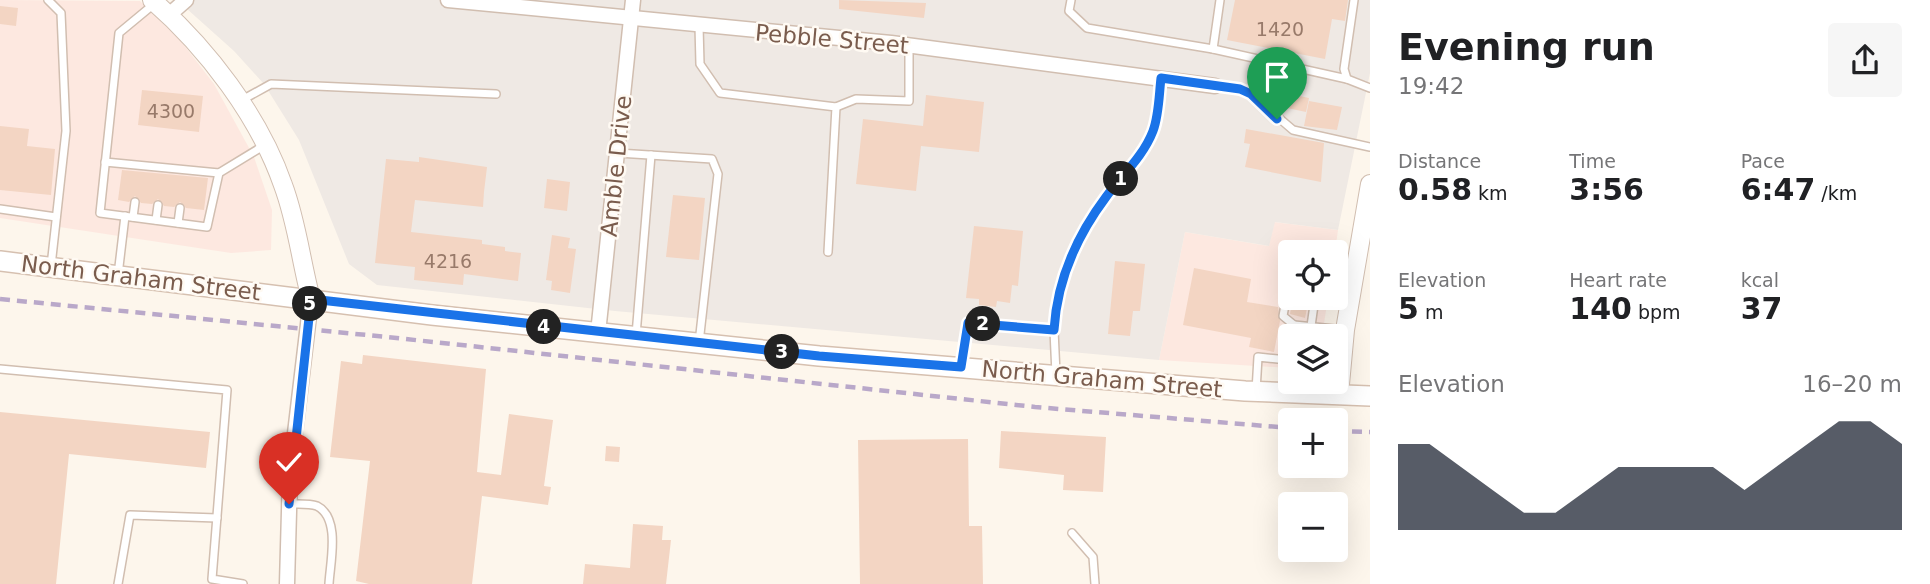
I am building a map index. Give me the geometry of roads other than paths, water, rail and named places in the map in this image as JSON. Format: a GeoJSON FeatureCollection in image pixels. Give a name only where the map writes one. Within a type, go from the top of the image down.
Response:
{"type":"FeatureCollection","features":[{"type":"Feature","properties":{"kind":"main road","name":"North Graham Street"},"geometry":{"type":"LineString","coordinates":[[0,261],[699,343],[1255,392],[1370,396]]}},
{"type":"Feature","properties":{"kind":"street"},"geometry":{"type":"LineString","coordinates":[[158,5],[186,0]]}},
{"type":"Feature","properties":{"kind":"street","name":"Pebble Street"},"geometry":{"type":"LineString","coordinates":[[448,0],[909,46],[1215,86]]}},
{"type":"Feature","properties":{"kind":"street","name":"Amble Drive"},"geometry":{"type":"LineString","coordinates":[[598,333],[633,0]]}},
{"type":"Feature","properties":{"kind":"street"},"geometry":{"type":"LineString","coordinates":[[158,5],[198,46],[266,145],[284,185],[311,299],[289,504],[287,584]]}},
{"type":"Feature","properties":{"kind":"street"},"geometry":{"type":"LineString","coordinates":[[1346,324],[1370,184]]}},
{"type":"Feature","properties":{"kind":"lane"},"geometry":{"type":"LineString","coordinates":[[48,0],[61,13],[66,131],[51,267]]}},
{"type":"Feature","properties":{"kind":"lane"},"geometry":{"type":"LineString","coordinates":[[1071,0],[1069,11],[1087,28],[1213,49],[1347,79],[1354,84],[1370,88]]}},
{"type":"Feature","properties":{"kind":"lane"},"geometry":{"type":"LineString","coordinates":[[1213,49],[1220,0]]}},
{"type":"Feature","properties":{"kind":"lane"},"geometry":{"type":"LineString","coordinates":[[1347,79],[1344,69],[1354,0]]}},
{"type":"Feature","properties":{"kind":"lane"},"geometry":{"type":"LineString","coordinates":[[158,5],[119,33],[100,213],[207,227],[219,173]]}},
{"type":"Feature","properties":{"kind":"lane"},"geometry":{"type":"LineString","coordinates":[[699,26],[700,64],[720,93],[836,107],[856,99],[909,101],[909,46]]}},
{"type":"Feature","properties":{"kind":"lane"},"geometry":{"type":"LineString","coordinates":[[1056,374],[1054,330],[1061,278],[1084,231],[1106,197],[1136,162],[1153,131],[1161,78]]}},
{"type":"Feature","properties":{"kind":"lane"},"geometry":{"type":"LineString","coordinates":[[238,102],[271,84],[496,94]]}},
{"type":"Feature","properties":{"kind":"lane"},"geometry":{"type":"LineString","coordinates":[[1215,86],[1240,89],[1251,94],[1293,130],[1370,147]]}},
{"type":"Feature","properties":{"kind":"lane"},"geometry":{"type":"LineString","coordinates":[[828,252],[836,107]]}},
{"type":"Feature","properties":{"kind":"lane"},"geometry":{"type":"LineString","coordinates":[[105,162],[163,170],[219,173],[266,145]]}},
{"type":"Feature","properties":{"kind":"lane"},"geometry":{"type":"LineString","coordinates":[[618,153],[712,159],[718,174],[699,343]]}},
{"type":"Feature","properties":{"kind":"lane"},"geometry":{"type":"LineString","coordinates":[[636,336],[651,155]]}},
{"type":"Feature","properties":{"kind":"lane"},"geometry":{"type":"LineString","coordinates":[[118,275],[129,217],[135,202]]}},
{"type":"Feature","properties":{"kind":"lane"},"geometry":{"type":"LineString","coordinates":[[156,220],[158,205]]}},
{"type":"Feature","properties":{"kind":"lane"},"geometry":{"type":"LineString","coordinates":[[178,223],[180,208]]}},
{"type":"Feature","properties":{"kind":"lane"},"geometry":{"type":"LineString","coordinates":[[0,209],[57,217]]}},
{"type":"Feature","properties":{"kind":"lane"},"geometry":{"type":"LineString","coordinates":[[1348,268],[1354,269]]}},
{"type":"Feature","properties":{"kind":"lane"},"geometry":{"type":"LineString","coordinates":[[1284,310],[1283,316],[1293,324]]}},
{"type":"Feature","properties":{"kind":"lane"},"geometry":{"type":"LineString","coordinates":[[961,367],[968,323],[1054,330]]}},
{"type":"Feature","properties":{"kind":"lane"},"geometry":{"type":"LineString","coordinates":[[1255,392],[1258,357],[1278,359]]}},
{"type":"Feature","properties":{"kind":"lane"},"geometry":{"type":"LineString","coordinates":[[0,369],[227,390],[212,582],[243,584]]}},
{"type":"Feature","properties":{"kind":"lane"},"geometry":{"type":"LineString","coordinates":[[289,504],[317,506],[332,526],[329,584]]}},
{"type":"Feature","properties":{"kind":"lane"},"geometry":{"type":"LineString","coordinates":[[118,584],[130,515],[217,518]]}},
{"type":"Feature","properties":{"kind":"lane"},"geometry":{"type":"LineString","coordinates":[[1072,533],[1093,557],[1095,584]]}},
{"type":"Feature","properties":{"kind":"railway"},"geometry":{"type":"LineString","coordinates":[[0,299],[387,337],[1035,407],[1278,427]]}},
{"type":"Feature","properties":{"kind":"railway"},"geometry":{"type":"LineString","coordinates":[[1348,431],[1370,432]]}}]}
